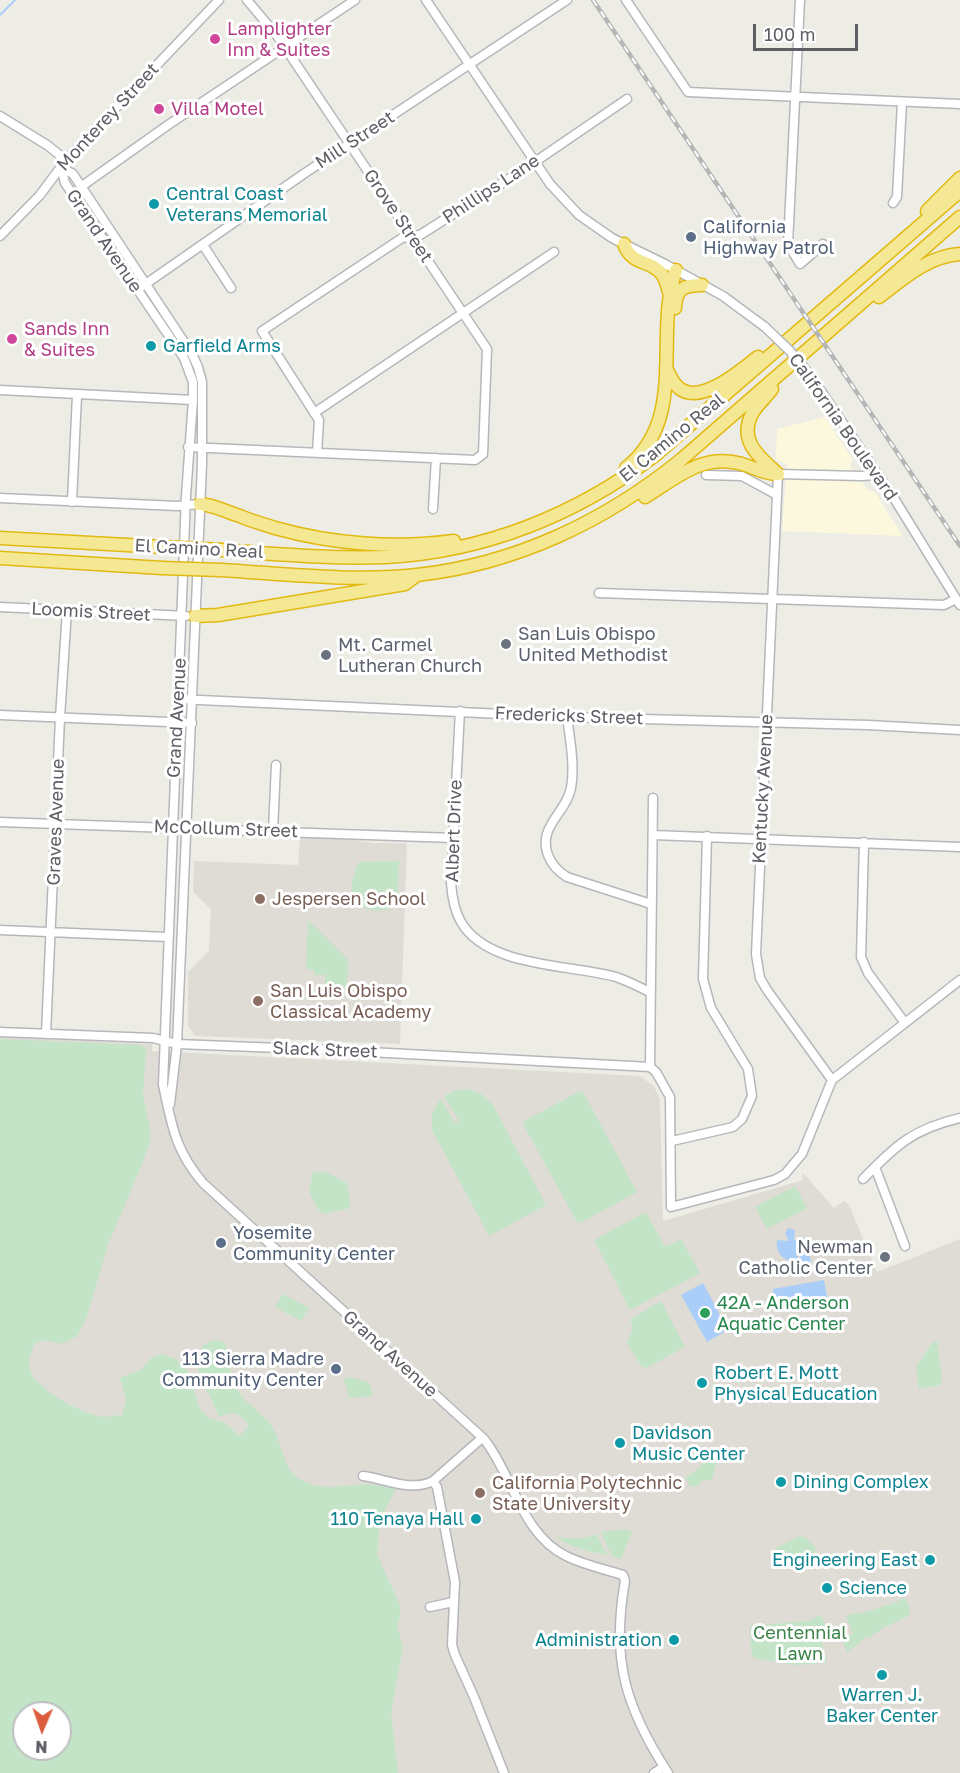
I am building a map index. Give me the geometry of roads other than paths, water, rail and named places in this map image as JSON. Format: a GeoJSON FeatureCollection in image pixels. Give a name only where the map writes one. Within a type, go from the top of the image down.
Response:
{"type":"FeatureCollection","features":[{"type":"Feature","properties":{"kind":"highway"},"geometry":{"type":"LineString","coordinates":[[895,248],[931,206],[960,178]]}},
{"type":"Feature","properties":{"kind":"highway","name":"El Camino Real"},"geometry":{"type":"LineString","coordinates":[[0,538],[334,557],[386,557],[437,552],[500,537],[562,513],[613,485],[654,456],[960,191]]}},
{"type":"Feature","properties":{"kind":"highway","name":"El Camino Real"},"geometry":{"type":"LineString","coordinates":[[0,558],[352,577],[417,575],[482,562],[534,547],[617,507],[659,478],[960,217]]}},
{"type":"Feature","properties":{"kind":"highway"},"geometry":{"type":"LineString","coordinates":[[624,244],[627,253],[633,258],[661,273],[669,292]]}},
{"type":"Feature","properties":{"kind":"highway"},"geometry":{"type":"LineString","coordinates":[[849,312],[866,306],[929,262],[960,255]]}},
{"type":"Feature","properties":{"kind":"highway"},"geometry":{"type":"LineString","coordinates":[[613,485],[622,471],[644,451],[655,434],[663,410],[669,292],[676,270]]}},
{"type":"Feature","properties":{"kind":"highway"},"geometry":{"type":"LineString","coordinates":[[667,352],[673,342],[677,292],[686,286],[702,285]]}},
{"type":"Feature","properties":{"kind":"highway"},"geometry":{"type":"LineString","coordinates":[[666,368],[675,384],[683,391],[702,392],[716,386],[765,352],[785,342]]}},
{"type":"Feature","properties":{"kind":"highway"},"geometry":{"type":"LineString","coordinates":[[778,376],[774,386],[753,412],[748,432],[754,452],[778,474]]}},
{"type":"Feature","properties":{"kind":"highway"},"geometry":{"type":"LineString","coordinates":[[617,507],[629,506],[692,467],[709,461],[737,462],[768,474],[778,474]]}},
{"type":"Feature","properties":{"kind":"highway"},"geometry":{"type":"LineString","coordinates":[[200,504],[211,504],[241,517],[280,529],[350,542],[417,544],[464,540],[480,536],[500,537]]}},
{"type":"Feature","properties":{"kind":"highway"},"geometry":{"type":"LineString","coordinates":[[195,616],[218,615],[405,584],[417,575]]}},
{"type":"Feature","properties":{"kind":"street","name":"Monterey Street"},"geometry":{"type":"LineString","coordinates":[[0,236],[39,195],[63,163],[219,0]]}},
{"type":"Feature","properties":{"kind":"street","name":"Grove Street"},"geometry":{"type":"LineString","coordinates":[[247,0],[285,47],[487,349],[483,454],[475,460],[436,458]]}},
{"type":"Feature","properties":{"kind":"street"},"geometry":{"type":"LineString","coordinates":[[82,186],[168,125],[355,0]]}},
{"type":"Feature","properties":{"kind":"street","name":"California Boulevard"},"geometry":{"type":"LineString","coordinates":[[426,0],[550,184],[579,215],[592,226],[735,303],[790,351],[810,375],[878,475],[958,602]]}},
{"type":"Feature","properties":{"kind":"street","name":"Mill Street"},"geometry":{"type":"LineString","coordinates":[[137,290],[350,143],[567,0]]}},
{"type":"Feature","properties":{"kind":"street"},"geometry":{"type":"LineString","coordinates":[[626,0],[688,92],[960,104]]}},
{"type":"Feature","properties":{"kind":"street"},"geometry":{"type":"LineString","coordinates":[[800,0],[788,244],[800,264],[823,244]]}},
{"type":"Feature","properties":{"kind":"street","name":"Phillips Lane"},"geometry":{"type":"LineString","coordinates":[[314,412],[262,331],[402,238],[420,235],[627,99]]}},
{"type":"Feature","properties":{"kind":"street"},"geometry":{"type":"LineString","coordinates":[[893,203],[897,197],[902,102]]}},
{"type":"Feature","properties":{"kind":"street"},"geometry":{"type":"LineString","coordinates":[[0,116],[48,145],[63,163]]}},
{"type":"Feature","properties":{"kind":"street","name":"Grand Avenue"},"geometry":{"type":"LineString","coordinates":[[63,163],[82,186],[198,367],[203,393],[193,699],[177,1044],[169,1112]]}},
{"type":"Feature","properties":{"kind":"street","name":"Grand Avenue"},"geometry":{"type":"LineString","coordinates":[[63,163],[65,183],[184,358],[193,382],[194,400],[188,447],[185,506],[163,1085],[172,1130],[189,1167],[203,1184],[482,1438],[494,1454],[544,1541],[578,1562],[623,1575],[625,1581],[620,1649],[625,1684],[638,1724],[666,1770]]}},
{"type":"Feature","properties":{"kind":"street"},"geometry":{"type":"LineString","coordinates":[[204,245],[231,288]]}},
{"type":"Feature","properties":{"kind":"street"},"geometry":{"type":"LineString","coordinates":[[317,453],[319,420],[314,412],[554,252]]}},
{"type":"Feature","properties":{"kind":"street"},"geometry":{"type":"LineString","coordinates":[[0,390],[194,400]]}},
{"type":"Feature","properties":{"kind":"street"},"geometry":{"type":"LineString","coordinates":[[72,502],[77,395]]}},
{"type":"Feature","properties":{"kind":"street"},"geometry":{"type":"LineString","coordinates":[[188,447],[436,458],[434,508]]}},
{"type":"Feature","properties":{"kind":"street"},"geometry":{"type":"LineString","coordinates":[[778,474],[878,475]]}},
{"type":"Feature","properties":{"kind":"street","name":"Kentucky Avenue"},"geometry":{"type":"LineString","coordinates":[[778,474],[756,954],[760,978],[767,990],[832,1080]]}},
{"type":"Feature","properties":{"kind":"street"},"geometry":{"type":"LineString","coordinates":[[706,475],[742,476],[777,495]]}},
{"type":"Feature","properties":{"kind":"street"},"geometry":{"type":"LineString","coordinates":[[0,498],[185,506],[200,504]]}},
{"type":"Feature","properties":{"kind":"street"},"geometry":{"type":"LineString","coordinates":[[599,593],[945,605],[958,602]]}},
{"type":"Feature","properties":{"kind":"street","name":"Loomis Street"},"geometry":{"type":"LineString","coordinates":[[0,608],[195,616]]}},
{"type":"Feature","properties":{"kind":"street","name":"Graves Avenue"},"geometry":{"type":"LineString","coordinates":[[46,1034],[67,610]]}},
{"type":"Feature","properties":{"kind":"street","name":"Fredericks Street"},"geometry":{"type":"LineString","coordinates":[[178,699],[567,717],[960,730]]}},
{"type":"Feature","properties":{"kind":"street","name":"Albert Drive"},"geometry":{"type":"LineString","coordinates":[[460,711],[451,883],[453,903],[461,922],[474,939],[491,950],[510,957],[617,978],[650,992]]}},
{"type":"Feature","properties":{"kind":"street"},"geometry":{"type":"LineString","coordinates":[[0,715],[192,723]]}},
{"type":"Feature","properties":{"kind":"street"},"geometry":{"type":"LineString","coordinates":[[567,717],[572,783],[567,801],[547,834],[546,847],[550,862],[567,877],[651,904]]}},
{"type":"Feature","properties":{"kind":"street"},"geometry":{"type":"LineString","coordinates":[[273,831],[276,765]]}},
{"type":"Feature","properties":{"kind":"street"},"geometry":{"type":"LineString","coordinates":[[653,798],[650,1067],[662,1081],[670,1097],[671,1207],[774,1180],[785,1174],[802,1154],[832,1080],[960,980]]}},
{"type":"Feature","properties":{"kind":"street","name":"McCollum Street"},"geometry":{"type":"LineString","coordinates":[[0,822],[453,838]]}},
{"type":"Feature","properties":{"kind":"street"},"geometry":{"type":"LineString","coordinates":[[653,835],[960,847]]}},
{"type":"Feature","properties":{"kind":"street"},"geometry":{"type":"LineString","coordinates":[[672,1141],[733,1127],[742,1119],[752,1096],[748,1069],[711,1008],[704,989],[707,836]]}},
{"type":"Feature","properties":{"kind":"street"},"geometry":{"type":"LineString","coordinates":[[864,842],[861,957],[868,974],[905,1023]]}},
{"type":"Feature","properties":{"kind":"street"},"geometry":{"type":"LineString","coordinates":[[0,930],[168,938]]}},
{"type":"Feature","properties":{"kind":"street","name":"Slack Street"},"geometry":{"type":"LineString","coordinates":[[0,1032],[153,1038],[177,1044],[650,1067]]}},
{"type":"Feature","properties":{"kind":"street"},"geometry":{"type":"LineString","coordinates":[[863,1179],[897,1145],[921,1131],[960,1119]]}},
{"type":"Feature","properties":{"kind":"street"},"geometry":{"type":"LineString","coordinates":[[875,1167],[905,1246]]}},
{"type":"Feature","properties":{"kind":"street"},"geometry":{"type":"LineString","coordinates":[[363,1476],[411,1486],[433,1481],[482,1438]]}},
{"type":"Feature","properties":{"kind":"street"},"geometry":{"type":"LineString","coordinates":[[433,1481],[437,1487],[454,1572],[452,1645],[504,1773]]}},
{"type":"Feature","properties":{"kind":"street"},"geometry":{"type":"LineString","coordinates":[[430,1606],[453,1602]]}},
{"type":"Feature","properties":{"kind":"street"},"geometry":{"type":"LineString","coordinates":[[654,1773],[666,1770]]}},
{"type":"Feature","properties":{"kind":"water"},"geometry":{"type":"Polygon","coordinates":[[[788,1228],[795,1230],[794,1240],[807,1238],[811,1263],[802,1265],[798,1245],[796,1246],[799,1262],[789,1261],[779,1253],[777,1240],[789,1241],[785,1234],[788,1228]]]}},
{"type":"Feature","properties":{"kind":"water"},"geometry":{"type":"Polygon","coordinates":[[[824,1280],[828,1302],[778,1312],[773,1289],[824,1280]]]}},
{"type":"Feature","properties":{"kind":"water","name":"42A - Anderson Aquatic Center"},"geometry":{"type":"Polygon","coordinates":[[[703,1283],[728,1330],[707,1342],[681,1295],[703,1283]]]}},
{"type":"Feature","properties":{"kind":"waterway"},"geometry":{"type":"LineString","coordinates":[[0,15],[15,0]]}},
{"type":"Feature","properties":{"kind":"railway"},"geometry":{"type":"LineString","coordinates":[[593,0],[960,546]]}},
{"type":"Feature","properties":{"kind":"place","name":"Lamplighter Inn & Suites"},"geometry":{"type":"Point","coordinates":[215,39]}},
{"type":"Feature","properties":{"kind":"place","name":"Villa Motel"},"geometry":{"type":"Point","coordinates":[159,109]}},
{"type":"Feature","properties":{"kind":"place","name":"Central Coast Veterans Memorial"},"geometry":{"type":"Point","coordinates":[154,204]}},
{"type":"Feature","properties":{"kind":"place","name":"California Highway Patrol"},"geometry":{"type":"Point","coordinates":[691,237]}},
{"type":"Feature","properties":{"kind":"place","name":"Sands Inn & Suites"},"geometry":{"type":"Point","coordinates":[12,339]}},
{"type":"Feature","properties":{"kind":"place","name":"Garfield Arms"},"geometry":{"type":"Point","coordinates":[151,346]}},
{"type":"Feature","properties":{"kind":"place","name":"San Luis Obispo United Methodist"},"geometry":{"type":"Point","coordinates":[506,644]}},
{"type":"Feature","properties":{"kind":"place","name":"Mt. Carmel Lutheran Church"},"geometry":{"type":"Point","coordinates":[326,655]}},
{"type":"Feature","properties":{"kind":"place","name":"Jespersen School"},"geometry":{"type":"Point","coordinates":[260,899]}},
{"type":"Feature","properties":{"kind":"place","name":"San Luis Obispo Classical Academy"},"geometry":{"type":"Point","coordinates":[258,1001]}},
{"type":"Feature","properties":{"kind":"place","name":"Yosemite Community Center"},"geometry":{"type":"Point","coordinates":[221,1243]}},
{"type":"Feature","properties":{"kind":"place","name":"Newman Catholic Center"},"geometry":{"type":"Point","coordinates":[885,1257]}},
{"type":"Feature","properties":{"kind":"place","name":"42A - Anderson Aquatic Center"},"geometry":{"type":"Point","coordinates":[705,1313]}},
{"type":"Feature","properties":{"kind":"place","name":"113 Sierra Madre Community Center"},"geometry":{"type":"Point","coordinates":[336,1369]}},
{"type":"Feature","properties":{"kind":"place","name":"Robert E. Mott Physical Education"},"geometry":{"type":"Point","coordinates":[702,1383]}},
{"type":"Feature","properties":{"kind":"place","name":"Davidson Music Center"},"geometry":{"type":"Point","coordinates":[620,1443]}},
{"type":"Feature","properties":{"kind":"place","name":"Dining Complex"},"geometry":{"type":"Point","coordinates":[781,1482]}},
{"type":"Feature","properties":{"kind":"place","name":"California Polytechnic State University"},"geometry":{"type":"Point","coordinates":[480,1493]}},
{"type":"Feature","properties":{"kind":"place","name":"110 Tenaya Hall"},"geometry":{"type":"Point","coordinates":[476,1519]}},
{"type":"Feature","properties":{"kind":"place","name":"Engineering East"},"geometry":{"type":"Point","coordinates":[930,1560]}},
{"type":"Feature","properties":{"kind":"place","name":"Science"},"geometry":{"type":"Point","coordinates":[827,1588]}},
{"type":"Feature","properties":{"kind":"place","name":"Administration"},"geometry":{"type":"Point","coordinates":[674,1640]}},
{"type":"Feature","properties":{"kind":"place","name":"Warren J. Baker Center"},"geometry":{"type":"Point","coordinates":[882,1675]}},
{"type":"Feature","properties":{"kind":"park label","name":"Centennial Lawn"},"geometry":{"type":"Point","coordinates":[800,1643]}}]}
